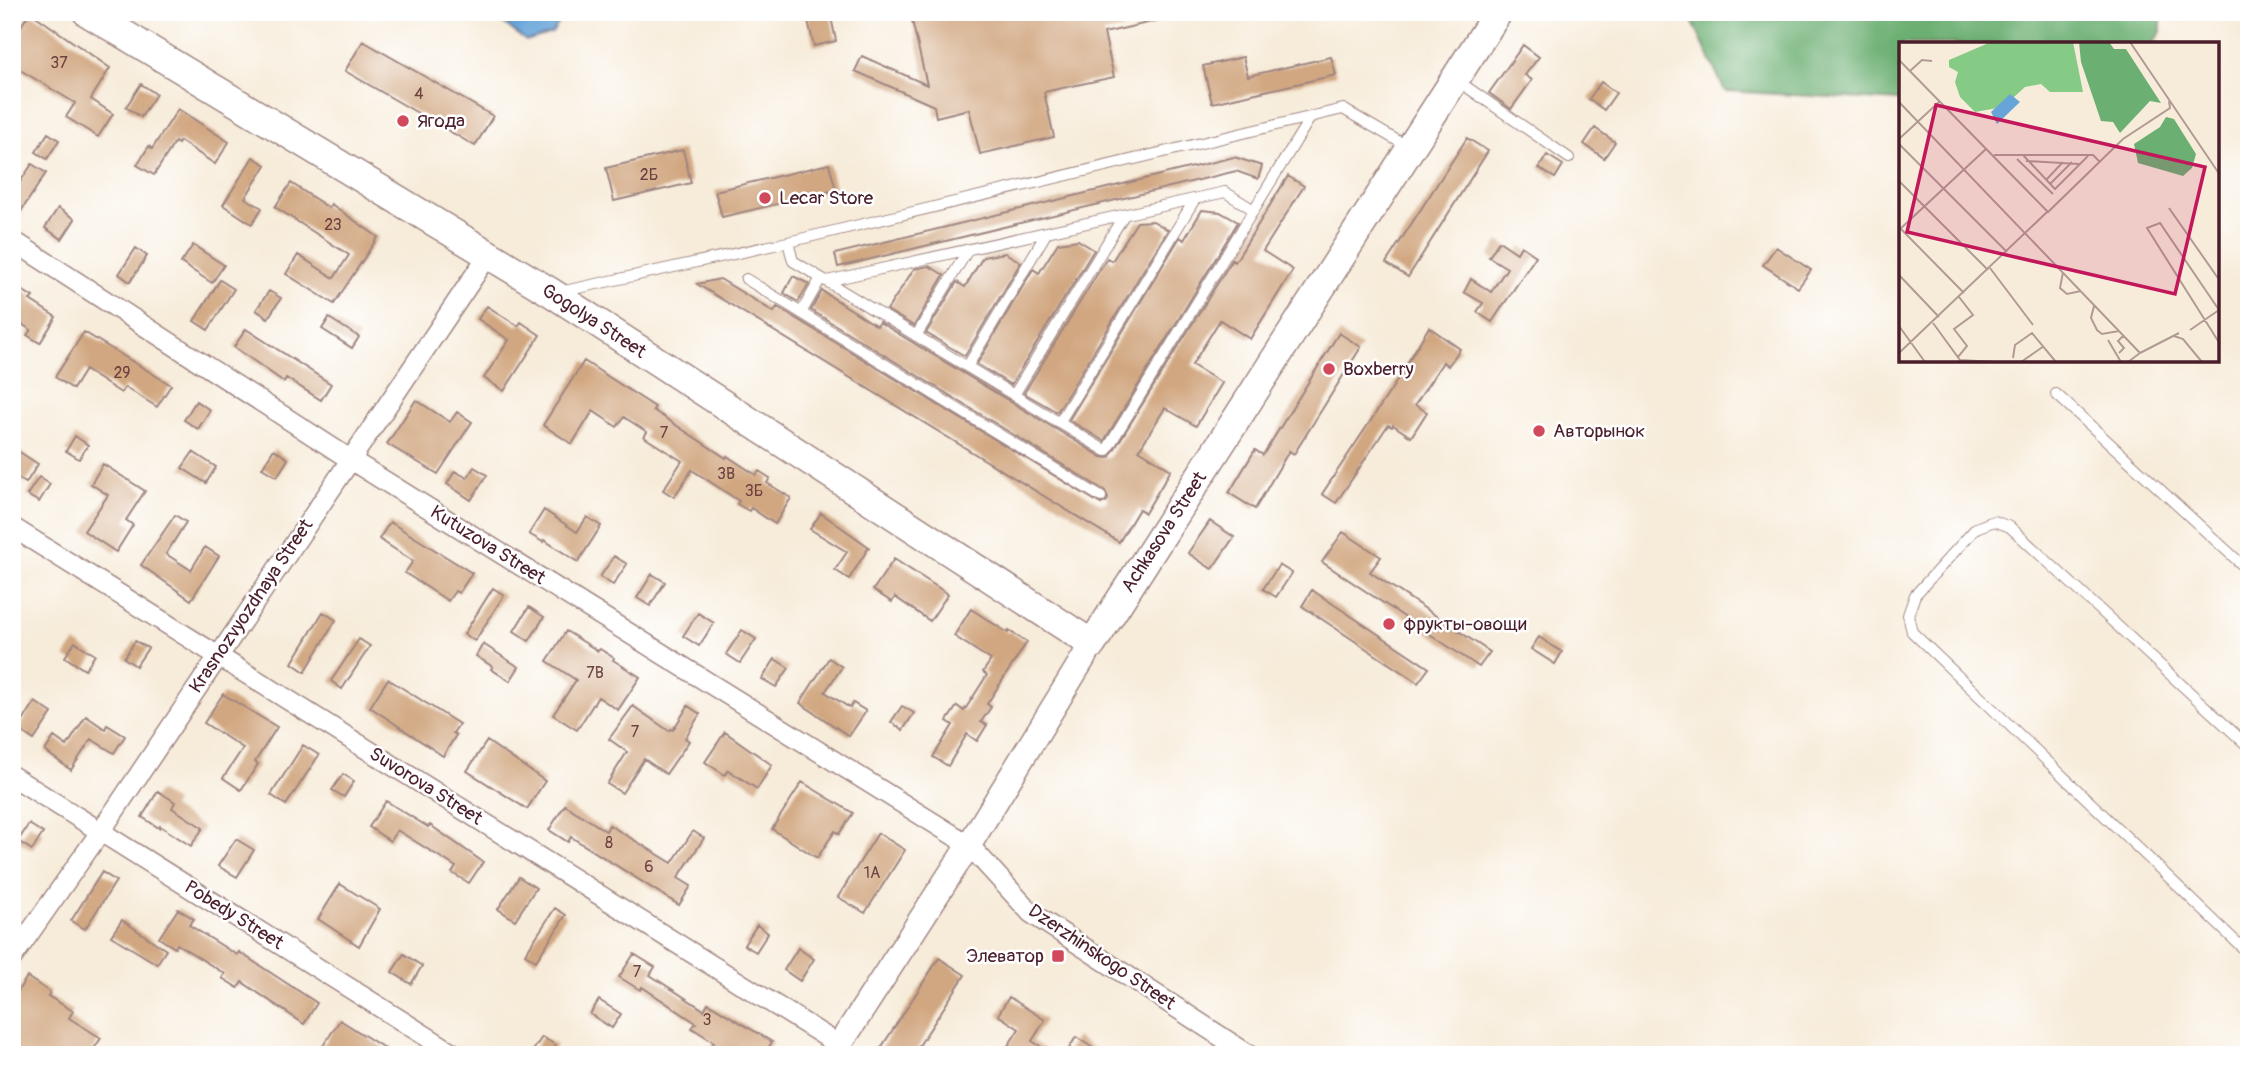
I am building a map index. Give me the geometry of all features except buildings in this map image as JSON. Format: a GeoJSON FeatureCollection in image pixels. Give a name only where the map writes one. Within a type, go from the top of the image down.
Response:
{"type":"FeatureCollection","features":[{"type":"Feature","properties":{"kind":"main road","name":"Gogolya Street"},"geometry":{"type":"LineString","coordinates":[[87,12],[552,293],[1092,644]]}},
{"type":"Feature","properties":{"kind":"main road","name":"Achkasova Street"},"geometry":{"type":"LineString","coordinates":[[1092,644],[1498,12]]}},
{"type":"Feature","properties":{"kind":"street","name":"Kutuzova Street"},"geometry":{"type":"LineString","coordinates":[[12,240],[351,460],[968,845]]}},
{"type":"Feature","properties":{"kind":"street","name":"Krasnozvyozdnaya Street"},"geometry":{"type":"LineString","coordinates":[[12,958],[101,831],[489,254]]}},
{"type":"Feature","properties":{"kind":"street","name":"Suvorova Street"},"geometry":{"type":"LineString","coordinates":[[12,527],[218,655],[836,1050]]}},
{"type":"Feature","properties":{"kind":"street","name":"Achkasova Street"},"geometry":{"type":"LineString","coordinates":[[836,1050],[968,845],[1092,644]]}},
{"type":"Feature","properties":{"kind":"street","name":"Pobedy Street"},"geometry":{"type":"LineString","coordinates":[[12,776],[456,1055]]}},
{"type":"Feature","properties":{"kind":"street","name":"Dzerzhinskogo Street"},"geometry":{"type":"LineString","coordinates":[[968,845],[1031,913],[1249,1055]]}},
{"type":"Feature","properties":{"kind":"lane"},"geometry":{"type":"LineString","coordinates":[[1455,79],[1569,158]]}},
{"type":"Feature","properties":{"kind":"lane"},"geometry":{"type":"LineString","coordinates":[[552,293],[788,242],[1343,110],[1410,148]]}},
{"type":"Feature","properties":{"kind":"lane"},"geometry":{"type":"LineString","coordinates":[[788,242],[793,261],[1106,451],[1310,118]]}},
{"type":"Feature","properties":{"kind":"lane"},"geometry":{"type":"LineString","coordinates":[[801,313],[824,280],[1225,192],[1254,209]]}},
{"type":"Feature","properties":{"kind":"lane"},"geometry":{"type":"LineString","coordinates":[[1059,423],[1195,199]]}},
{"type":"Feature","properties":{"kind":"lane"},"geometry":{"type":"LineString","coordinates":[[1014,396],[1124,215]]}},
{"type":"Feature","properties":{"kind":"lane"},"geometry":{"type":"LineString","coordinates":[[967,367],[1047,232]]}},
{"type":"Feature","properties":{"kind":"lane"},"geometry":{"type":"LineString","coordinates":[[916,336],[968,250]]}},
{"type":"Feature","properties":{"kind":"lane"},"geometry":{"type":"LineString","coordinates":[[746,279],[1101,497]]}},
{"type":"Feature","properties":{"kind":"lane"},"geometry":{"type":"LineString","coordinates":[[2056,394],[2249,571]]}},
{"type":"Feature","properties":{"kind":"lane"},"geometry":{"type":"LineString","coordinates":[[2249,747],[2010,527],[1994,521],[1976,528],[1915,595],[1908,614],[1912,632],[2249,954]]}},
{"type":"Feature","properties":{"kind":"green space"},"geometry":{"type":"Polygon","coordinates":[[[1688,12],[2161,12],[2161,32],[2154,42],[1899,42],[1899,101],[1725,91],[1688,12]]]}},
{"type":"Feature","properties":{"kind":"water"},"geometry":{"type":"Polygon","coordinates":[[[490,12],[566,12],[552,33],[526,41],[490,12]]]}},
{"type":"Feature","properties":{"kind":"place","name":"Ягода"},"geometry":{"type":"Point","coordinates":[403,121]}},
{"type":"Feature","properties":{"kind":"place","name":"Lecar Store"},"geometry":{"type":"Point","coordinates":[765,198]}},
{"type":"Feature","properties":{"kind":"place","name":"Boxberry"},"geometry":{"type":"Point","coordinates":[1329,369]}},
{"type":"Feature","properties":{"kind":"place","name":"Авторынок"},"geometry":{"type":"Point","coordinates":[1539,431]}},
{"type":"Feature","properties":{"kind":"place","name":"фрукты-овощи"},"geometry":{"type":"Point","coordinates":[1389,624]}},
{"type":"Feature","properties":{"kind":"place","name":"Элеватор"},"geometry":{"type":"Point","coordinates":[1058,956]}}]}
